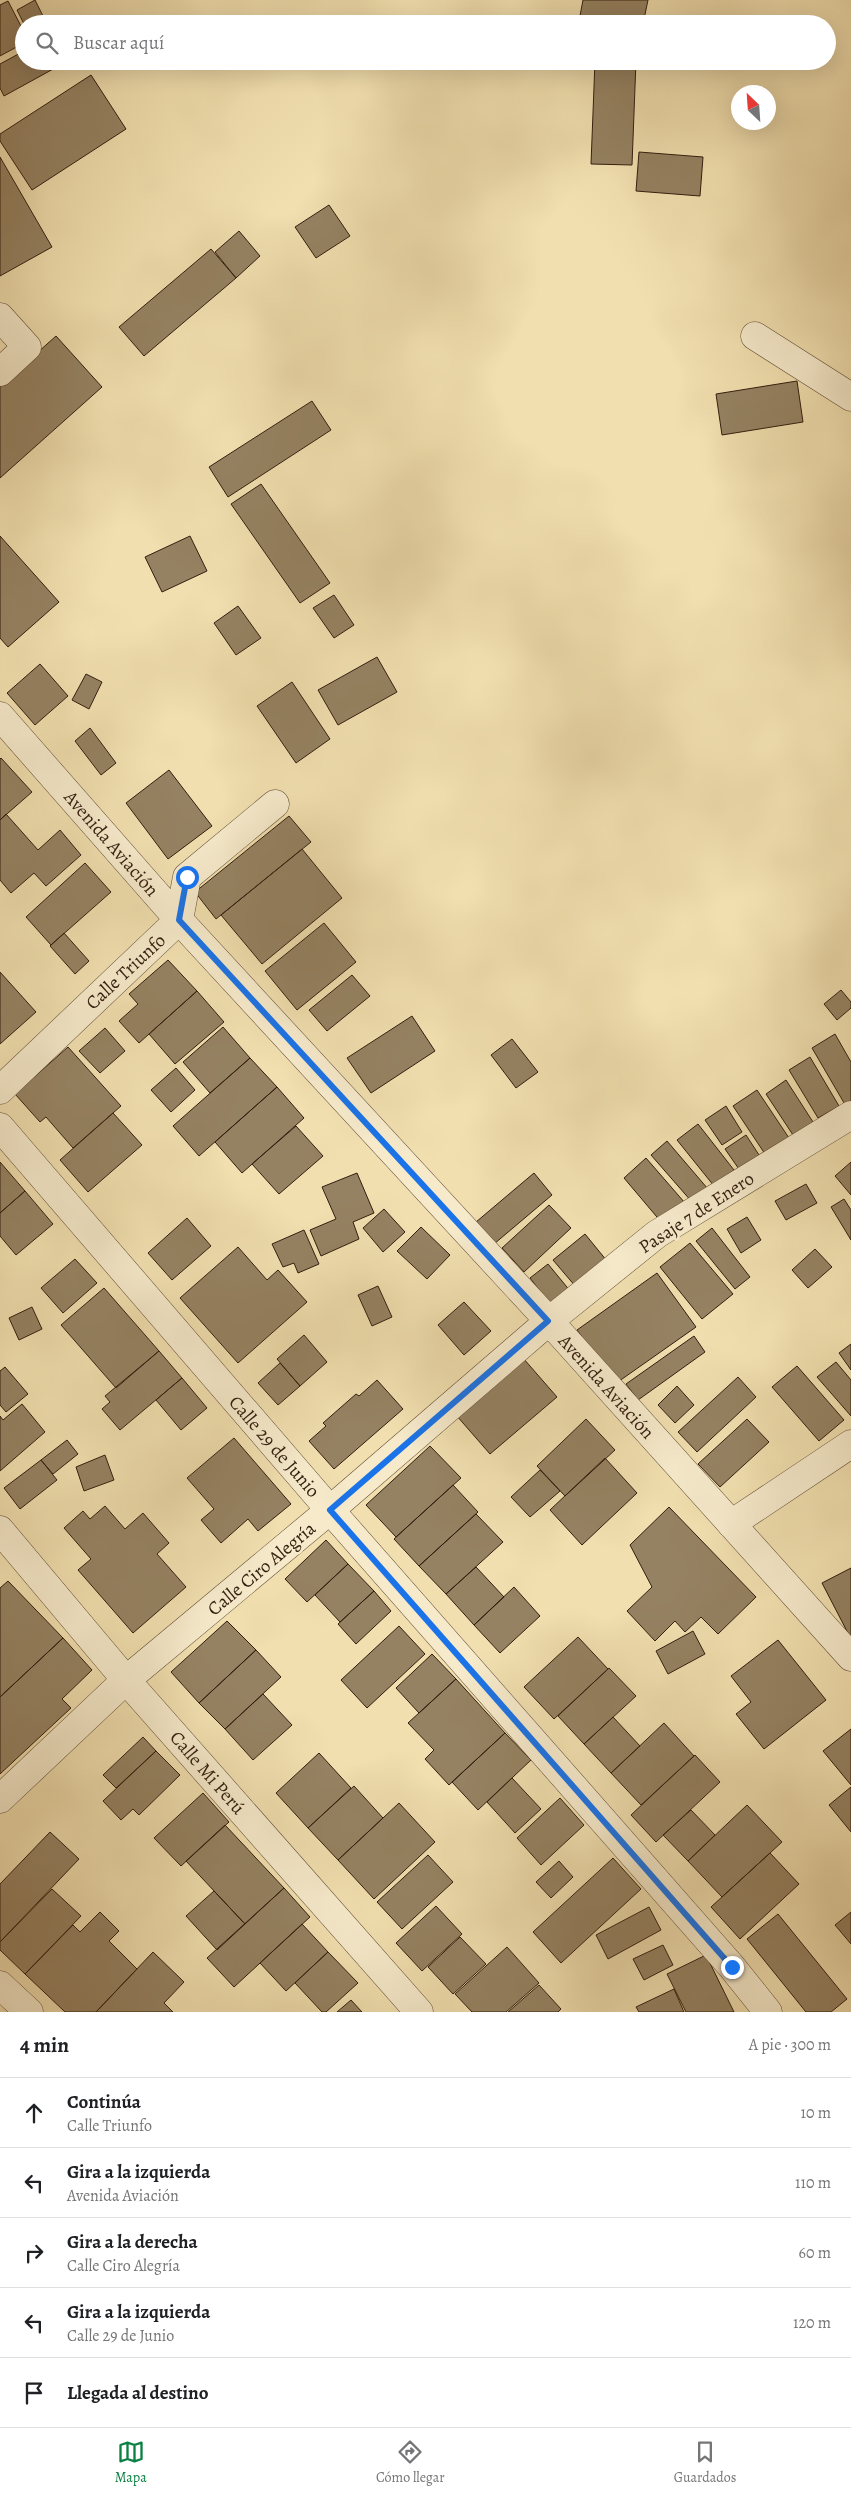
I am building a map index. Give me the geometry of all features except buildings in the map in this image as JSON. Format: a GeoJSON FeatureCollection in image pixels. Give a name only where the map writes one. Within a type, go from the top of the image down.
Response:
{"type":"FeatureCollection","features":[{"type":"Feature","properties":{"kind":"street"},"geometry":{"type":"LineString","coordinates":[[0,317],[27,347],[0,372]]}},
{"type":"Feature","properties":{"kind":"street"},"geometry":{"type":"LineString","coordinates":[[755,336],[851,397]]}},
{"type":"Feature","properties":{"kind":"street","name":"Avenida Aviación"},"geometry":{"type":"LineString","coordinates":[[0,716],[179,920],[548,1321],[851,1657]]}},
{"type":"Feature","properties":{"kind":"street","name":"Calle Triunfo"},"geometry":{"type":"LineString","coordinates":[[0,1090],[179,920],[187,877],[275,804]]}},
{"type":"Feature","properties":{"kind":"street","name":"Pasaje 7 de Enero"},"geometry":{"type":"LineString","coordinates":[[548,1321],[657,1234],[851,1115]]}},
{"type":"Feature","properties":{"kind":"street","name":"Calle 29 de Junio"},"geometry":{"type":"LineString","coordinates":[[0,1127],[330,1510],[732,1967],[768,2012]]}},
{"type":"Feature","properties":{"kind":"street","name":"Calle Ciro Alegría"},"geometry":{"type":"LineString","coordinates":[[0,1799],[126,1680],[330,1510],[548,1321]]}},
{"type":"Feature","properties":{"kind":"street"},"geometry":{"type":"LineString","coordinates":[[731,1524],[851,1444]]}},
{"type":"Feature","properties":{"kind":"street","name":"Calle Mi Perú"},"geometry":{"type":"LineString","coordinates":[[0,1530],[126,1680],[419,2012]]}},
{"type":"Feature","properties":{"kind":"street"},"geometry":{"type":"LineString","coordinates":[[0,1985],[28,2012]]}},
{"type":"Feature","properties":{"kind":"route"},"geometry":{"type":"LineString","coordinates":[[187,877],[179,920],[548,1321],[330,1510],[732,1967]]}}]}
